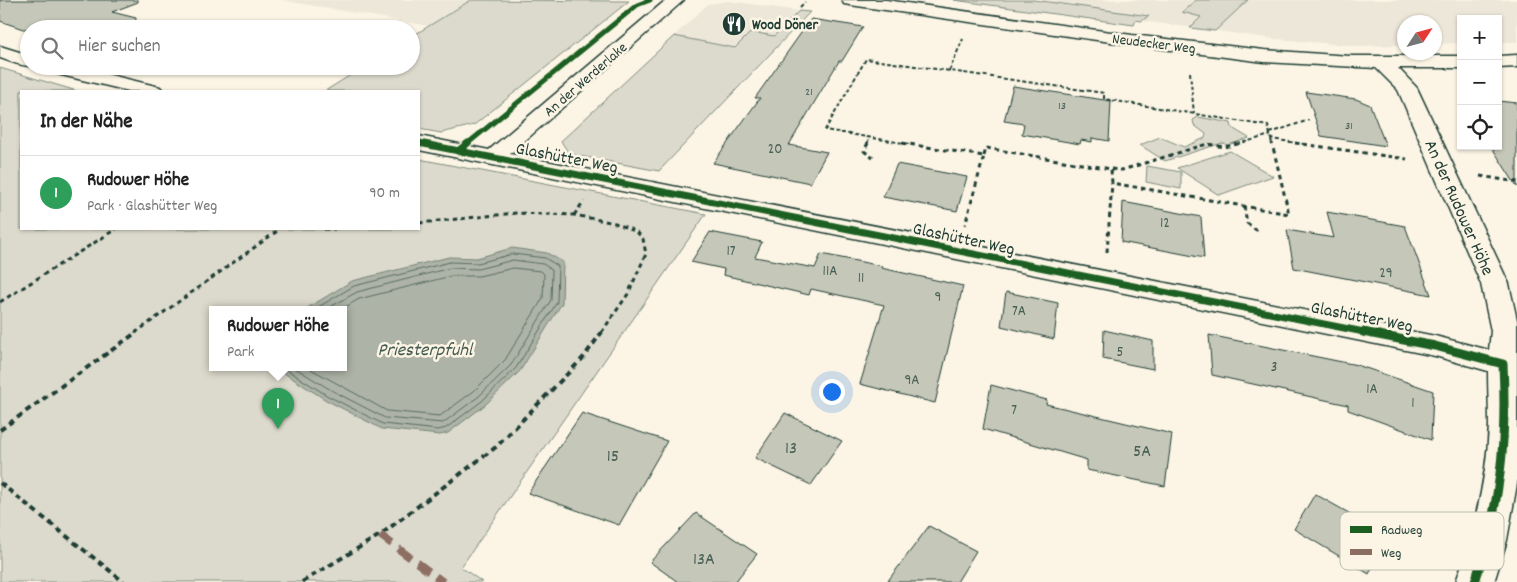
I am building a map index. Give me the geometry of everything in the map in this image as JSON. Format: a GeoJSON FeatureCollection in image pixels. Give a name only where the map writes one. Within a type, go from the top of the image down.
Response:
{"type":"FeatureCollection","features":[{"type":"Feature","properties":{"kind":"street","name":"An der Werderlake"},"geometry":{"type":"LineString","coordinates":[[494,158],[676,0]]}},
{"type":"Feature","properties":{"kind":"street","name":"Neudecker Weg"},"geometry":{"type":"LineString","coordinates":[[850,0],[921,5],[1236,53],[1308,60],[1382,63],[1457,62]]}},
{"type":"Feature","properties":{"kind":"street"},"geometry":{"type":"LineString","coordinates":[[0,52],[20,58]]}},
{"type":"Feature","properties":{"kind":"street"},"geometry":{"type":"LineString","coordinates":[[1502,62],[1517,61]]}},
{"type":"Feature","properties":{"kind":"street","name":"An der Rudower Höhe"},"geometry":{"type":"LineString","coordinates":[[1382,63],[1406,88],[1494,284],[1505,332],[1503,364],[1505,425],[1500,482],[1494,512]]}},
{"type":"Feature","properties":{"kind":"street"},"geometry":{"type":"LineString","coordinates":[[86,75],[150,90]]}},
{"type":"Feature","properties":{"kind":"street","name":"Glashütter Weg"},"geometry":{"type":"LineString","coordinates":[[420,143],[1041,269],[1435,346],[1503,364]]}},
{"type":"Feature","properties":{"kind":"street","name":"An der Rudower Höhe"},"geometry":{"type":"LineString","coordinates":[[1475,582],[1479,570]]}},
{"type":"Feature","properties":{"kind":"path"},"geometry":{"type":"LineString","coordinates":[[800,7],[804,2]]}},
{"type":"Feature","properties":{"kind":"path"},"geometry":{"type":"LineString","coordinates":[[949,71],[966,32]]}},
{"type":"Feature","properties":{"kind":"path"},"geometry":{"type":"LineString","coordinates":[[984,156],[825,130],[866,59],[1104,94],[1104,99],[1268,126],[1289,214],[1112,183]]}},
{"type":"Feature","properties":{"kind":"path"},"geometry":{"type":"LineString","coordinates":[[1190,65],[1194,114]]}},
{"type":"Feature","properties":{"kind":"path"},"geometry":{"type":"LineString","coordinates":[[965,227],[986,148],[1122,170],[1208,144],[1225,147],[1271,136],[1309,120]]}},
{"type":"Feature","properties":{"kind":"path"},"geometry":{"type":"LineString","coordinates":[[1271,136],[1408,159]]}},
{"type":"Feature","properties":{"kind":"path"},"geometry":{"type":"LineString","coordinates":[[870,138],[864,151],[873,158]]}},
{"type":"Feature","properties":{"kind":"path"},"geometry":{"type":"LineString","coordinates":[[1106,254],[1112,183],[1111,169]]}},
{"type":"Feature","properties":{"kind":"path"},"geometry":{"type":"LineString","coordinates":[[1472,174],[1517,182]]}},
{"type":"Feature","properties":{"kind":"path"},"geometry":{"type":"LineString","coordinates":[[1244,206],[1247,223],[1259,232]]}},
{"type":"Feature","properties":{"kind":"path"},"geometry":{"type":"LineString","coordinates":[[302,582],[380,535],[496,447],[583,358],[628,294],[646,254],[643,239],[637,232],[615,224],[574,215],[516,213],[420,223]]}},
{"type":"Feature","properties":{"kind":"path"},"geometry":{"type":"LineString","coordinates":[[0,302],[114,230]]}},
{"type":"Feature","properties":{"kind":"path"},"geometry":{"type":"LineString","coordinates":[[0,430],[279,230]]}},
{"type":"Feature","properties":{"kind":"path"},"geometry":{"type":"LineString","coordinates":[[0,483],[124,582]]}},
{"type":"Feature","properties":{"kind":"shaded area"},"geometry":{"type":"Polygon","coordinates":[[[281,0],[471,0],[429,26],[420,24],[420,20],[395,20],[281,0]]]}},
{"type":"Feature","properties":{"kind":"shaded area"},"geometry":{"type":"Polygon","coordinates":[[[471,0],[629,1],[474,125],[441,133],[420,129],[420,90],[327,90],[351,75],[420,75],[420,31],[471,0]]]}},
{"type":"Feature","properties":{"kind":"shaded area"},"geometry":{"type":"Polygon","coordinates":[[[954,0],[1034,0],[1149,16],[1141,21],[1136,20],[1134,25],[954,0]]]}},
{"type":"Feature","properties":{"kind":"shaded area"},"geometry":{"type":"Polygon","coordinates":[[[985,0],[1517,0],[1517,42],[1502,42],[1502,15],[1457,15],[1457,43],[1442,44],[1442,15],[1397,15],[1397,45],[1358,46],[1276,39],[985,0]]]}},
{"type":"Feature","properties":{"kind":"shaded area"},"geometry":{"type":"Polygon","coordinates":[[[1196,0],[1248,0],[1215,31],[1190,28],[1201,17],[1182,12],[1196,0]]]}},
{"type":"Feature","properties":{"kind":"shaded area"},"geometry":{"type":"Polygon","coordinates":[[[729,1],[799,11],[774,36],[751,32],[735,48],[674,36],[708,4],[729,1]]]}},
{"type":"Feature","properties":{"kind":"shaded area"},"geometry":{"type":"Polygon","coordinates":[[[799,11],[810,12],[659,171],[569,154],[561,141],[674,36],[735,48],[751,32],[774,36],[799,11]]]}},
{"type":"Feature","properties":{"kind":"shaded area"},"geometry":{"type":"Polygon","coordinates":[[[0,68],[74,90],[20,90],[20,230],[420,230],[420,159],[706,214],[461,567],[482,582],[0,582],[0,68]]]}},
{"type":"Feature","properties":{"kind":"shaded area"},"geometry":{"type":"Polygon","coordinates":[[[1198,117],[1231,123],[1232,128],[1249,138],[1228,145],[1222,143],[1165,161],[1140,145],[1160,137],[1184,147],[1205,138],[1206,134],[1194,125],[1193,120],[1198,117]]]}},
{"type":"Feature","properties":{"kind":"shaded area"},"geometry":{"type":"Polygon","coordinates":[[[1230,151],[1273,176],[1219,195],[1177,168],[1230,151]]]}},
{"type":"Feature","properties":{"kind":"shaded area"},"geometry":{"type":"Polygon","coordinates":[[[1147,166],[1181,172],[1181,189],[1146,182],[1147,166]]]}},
{"type":"Feature","properties":{"kind":"water","name":"Priesterpfuhl"},"geometry":{"type":"Polygon","coordinates":[[[512,248],[547,253],[563,262],[562,303],[520,371],[485,405],[448,433],[440,435],[382,429],[326,400],[281,371],[347,371],[347,306],[311,306],[352,281],[449,257],[477,258],[512,248]]]}},
{"type":"Feature","properties":{"kind":"building"},"geometry":{"type":"Polygon","coordinates":[[[0,0],[138,0],[138,2],[112,12],[136,18],[136,20],[20,20],[20,28],[0,21],[0,0]]]}},
{"type":"Feature","properties":{"kind":"building"},"geometry":{"type":"Polygon","coordinates":[[[811,19],[863,27],[842,61],[839,61],[789,145],[827,152],[810,183],[713,163],[760,98],[755,98],[811,19]]]}},
{"type":"Feature","properties":{"kind":"building"},"geometry":{"type":"Polygon","coordinates":[[[1013,86],[1111,101],[1109,141],[1092,138],[1092,142],[1081,140],[1080,144],[1022,134],[1024,124],[1004,121],[1013,86]]]}},
{"type":"Feature","properties":{"kind":"building"},"geometry":{"type":"Polygon","coordinates":[[[1306,92],[1356,99],[1370,105],[1386,146],[1321,136],[1306,92]]]}},
{"type":"Feature","properties":{"kind":"building"},"geometry":{"type":"Polygon","coordinates":[[[1502,101],[1517,103],[1517,187],[1494,150],[1502,150],[1502,101]]]}},
{"type":"Feature","properties":{"kind":"building"},"geometry":{"type":"Polygon","coordinates":[[[897,164],[967,177],[957,211],[883,197],[897,164]]]}},
{"type":"Feature","properties":{"kind":"building"},"geometry":{"type":"Polygon","coordinates":[[[1123,202],[1201,217],[1204,258],[1121,242],[1123,202]]]}},
{"type":"Feature","properties":{"kind":"building"},"geometry":{"type":"Polygon","coordinates":[[[1327,212],[1405,226],[1431,295],[1294,268],[1287,230],[1334,238],[1327,212]]]}},
{"type":"Feature","properties":{"kind":"building"},"geometry":{"type":"Polygon","coordinates":[[[710,232],[762,242],[755,257],[815,268],[821,254],[882,266],[881,268],[963,286],[935,403],[860,384],[884,305],[811,289],[809,295],[723,275],[724,269],[691,262],[710,232]]]}},
{"type":"Feature","properties":{"kind":"building"},"geometry":{"type":"Polygon","coordinates":[[[1006,292],[1058,303],[1054,339],[1001,326],[1006,292]]]}},
{"type":"Feature","properties":{"kind":"building"},"geometry":{"type":"Polygon","coordinates":[[[1104,330],[1153,341],[1153,369],[1103,359],[1104,330]]]}},
{"type":"Feature","properties":{"kind":"building"},"geometry":{"type":"Polygon","coordinates":[[[1209,335],[1357,365],[1433,391],[1431,440],[1348,410],[1348,405],[1212,375],[1209,335]]]}},
{"type":"Feature","properties":{"kind":"building"},"geometry":{"type":"Polygon","coordinates":[[[991,385],[1047,400],[1046,404],[1172,434],[1165,486],[1087,470],[1087,460],[983,429],[991,385]]]}},
{"type":"Feature","properties":{"kind":"building"},"geometry":{"type":"Polygon","coordinates":[[[582,413],[667,441],[619,525],[528,493],[582,413]]]}},
{"type":"Feature","properties":{"kind":"building"},"geometry":{"type":"Polygon","coordinates":[[[785,413],[842,441],[811,485],[755,458],[785,413]]]}},
{"type":"Feature","properties":{"kind":"building"},"geometry":{"type":"Polygon","coordinates":[[[1315,494],[1347,512],[1340,512],[1340,557],[1294,529],[1315,494]]]}},
{"type":"Feature","properties":{"kind":"building"},"geometry":{"type":"Polygon","coordinates":[[[696,513],[757,554],[735,582],[678,582],[650,562],[696,513]]]}},
{"type":"Feature","properties":{"kind":"building"},"geometry":{"type":"Polygon","coordinates":[[[929,526],[976,551],[957,582],[887,582],[929,526]]]}},
{"type":"Feature","properties":{"kind":"building"},"geometry":{"type":"Polygon","coordinates":[[[1362,570],[1371,570],[1369,574],[1362,570]]]}},
{"type":"Feature","properties":{"kind":"marked path"},"geometry":{"type":"LineString","coordinates":[[380,535],[443,582]]}},
{"type":"Feature","properties":{"kind":"cycle path"},"geometry":{"type":"LineString","coordinates":[[458,151],[637,5],[650,0]]}},
{"type":"Feature","properties":{"kind":"cycle path"},"geometry":{"type":"LineString","coordinates":[[420,143],[1435,346],[1503,364],[1505,402],[1504,445],[1500,485],[1495,512]]}},
{"type":"Feature","properties":{"kind":"cycle path"},"geometry":{"type":"LineString","coordinates":[[1475,582],[1479,570]]}},
{"type":"Feature","properties":{"kind":"place","name":"Wood Döner"},"geometry":{"type":"Point","coordinates":[734,24]}},
{"type":"Feature","properties":{"kind":"place","name":"Rudower Höhe"},"geometry":{"type":"Point","coordinates":[278,429]}}]}
